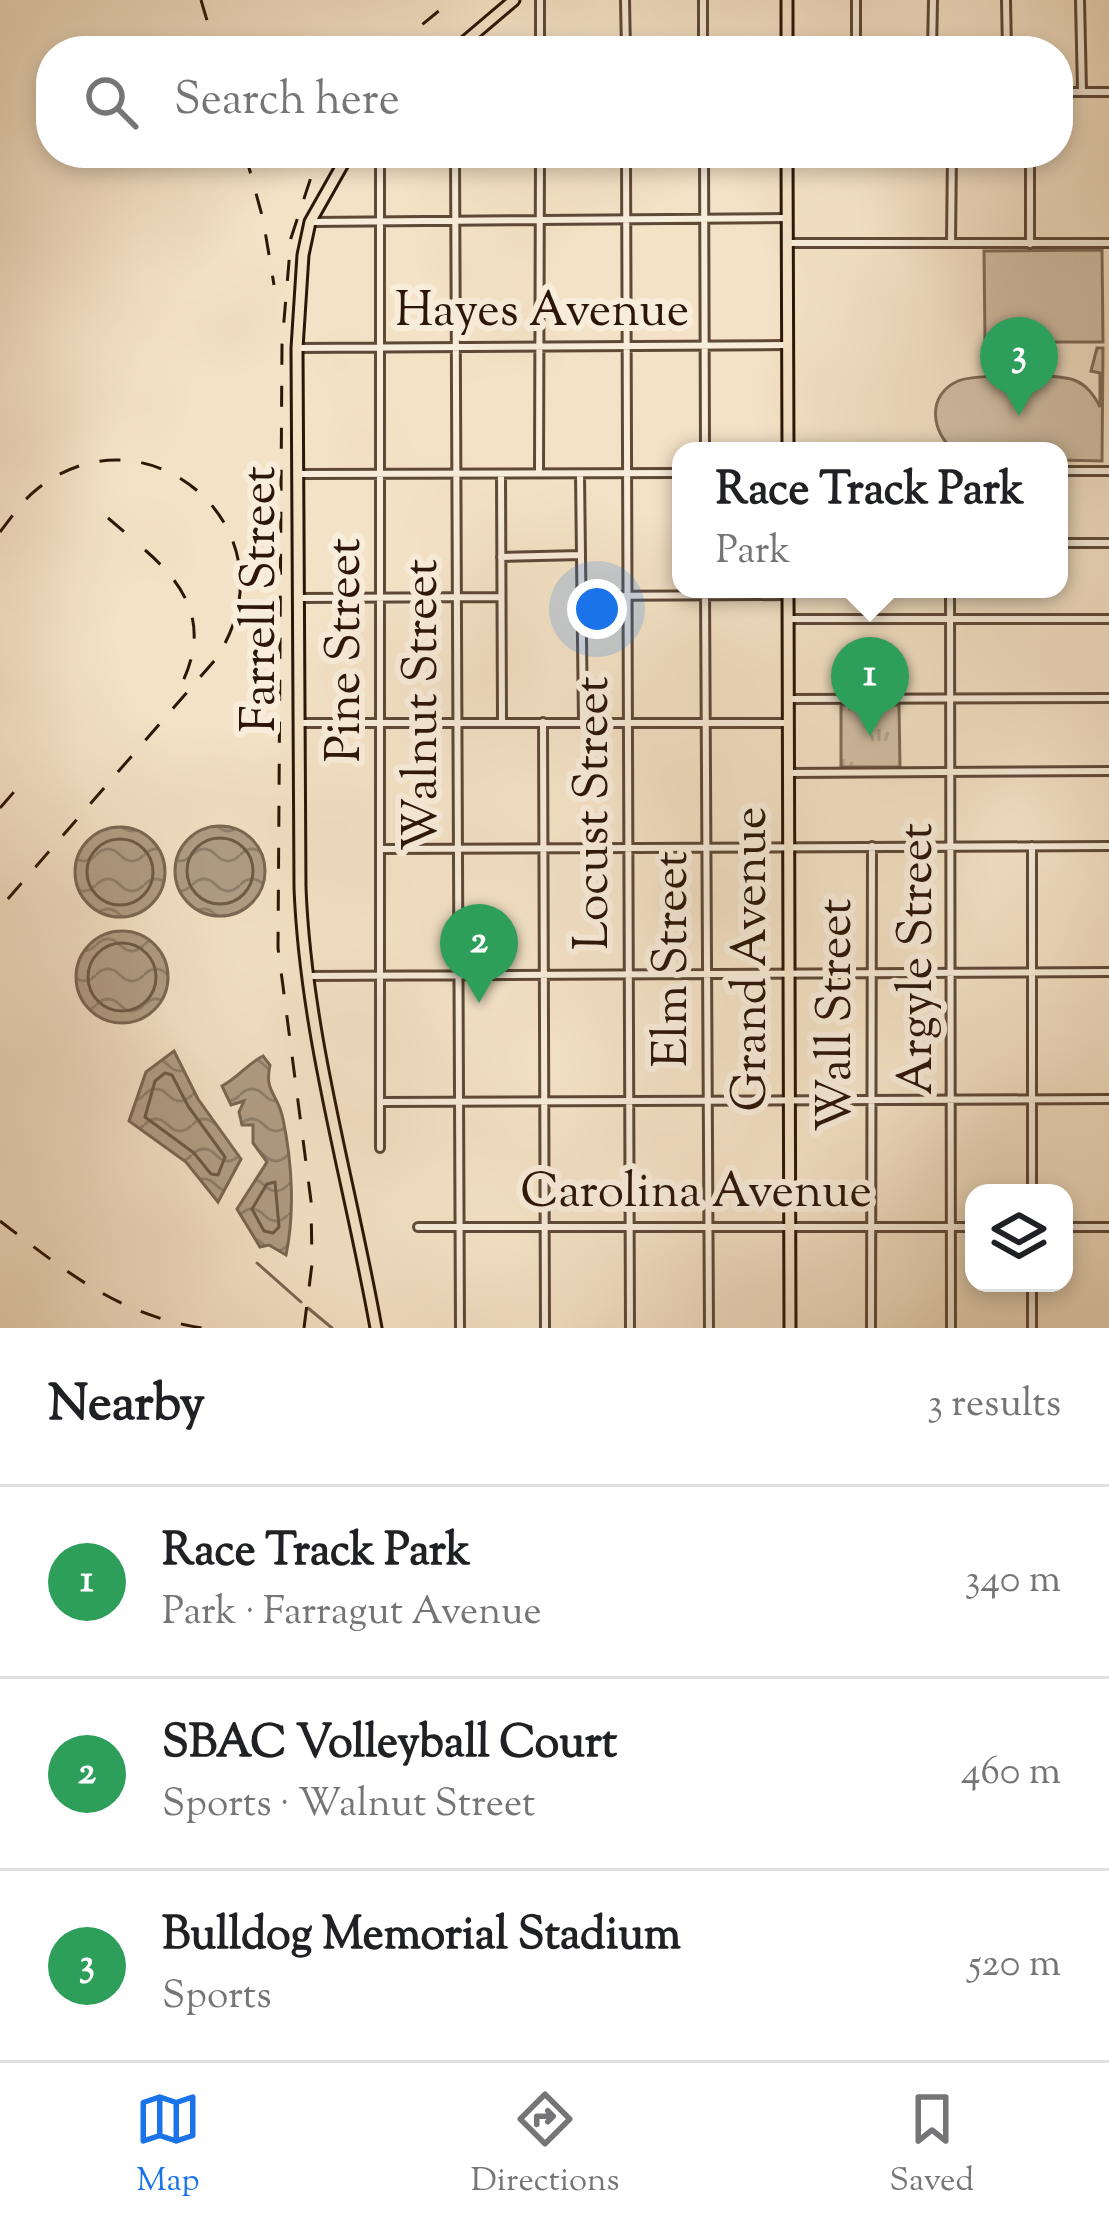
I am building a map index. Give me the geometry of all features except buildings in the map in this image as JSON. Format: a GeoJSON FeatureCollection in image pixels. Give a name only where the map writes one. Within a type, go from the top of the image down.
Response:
{"type":"FeatureCollection","features":[{"type":"Feature","properties":{"kind":"main road"},"geometry":{"type":"LineString","coordinates":[[472,36],[514,0]]}},
{"type":"Feature","properties":{"kind":"main road"},"geometry":{"type":"LineString","coordinates":[[787,0],[787,36]]}},
{"type":"Feature","properties":{"kind":"main road"},"geometry":{"type":"LineString","coordinates":[[310,222],[341,168]]}},
{"type":"Feature","properties":{"kind":"main road"},"geometry":{"type":"LineString","coordinates":[[787,168],[788,442]]}},
{"type":"Feature","properties":{"kind":"main road","name":"Farrell Street"},"geometry":{"type":"LineString","coordinates":[[310,222],[297,348],[300,887],[307,976],[376,1328]]}},
{"type":"Feature","properties":{"kind":"main road","name":"Grand Avenue"},"geometry":{"type":"LineString","coordinates":[[788,598],[790,1328]]}},
{"type":"Feature","properties":{"kind":"street"},"geometry":{"type":"LineString","coordinates":[[540,0],[540,36]]}},
{"type":"Feature","properties":{"kind":"street"},"geometry":{"type":"LineString","coordinates":[[626,0],[626,36]]}},
{"type":"Feature","properties":{"kind":"street"},"geometry":{"type":"LineString","coordinates":[[703,0],[703,36]]}},
{"type":"Feature","properties":{"kind":"street"},"geometry":{"type":"LineString","coordinates":[[856,0],[856,36]]}},
{"type":"Feature","properties":{"kind":"street"},"geometry":{"type":"LineString","coordinates":[[932,36],[933,0]]}},
{"type":"Feature","properties":{"kind":"street"},"geometry":{"type":"LineString","coordinates":[[1006,0],[1007,36]]}},
{"type":"Feature","properties":{"kind":"street"},"geometry":{"type":"LineString","coordinates":[[1080,0],[1082,91]]}},
{"type":"Feature","properties":{"kind":"street"},"geometry":{"type":"LineString","coordinates":[[1073,91],[1109,92]]}},
{"type":"Feature","properties":{"kind":"street","name":"Pine Street"},"geometry":{"type":"LineString","coordinates":[[380,168],[380,1148]]}},
{"type":"Feature","properties":{"kind":"street","name":"Walnut Street"},"geometry":{"type":"LineString","coordinates":[[455,168],[460,1328]]}},
{"type":"Feature","properties":{"kind":"street"},"geometry":{"type":"LineString","coordinates":[[539,474],[540,168]]}},
{"type":"Feature","properties":{"kind":"street","name":"Locust Street"},"geometry":{"type":"LineString","coordinates":[[626,168],[630,1328]]}},
{"type":"Feature","properties":{"kind":"street"},"geometry":{"type":"LineString","coordinates":[[704,168],[705,442]]}},
{"type":"Feature","properties":{"kind":"street"},"geometry":{"type":"LineString","coordinates":[[951,243],[952,168]]}},
{"type":"Feature","properties":{"kind":"street"},"geometry":{"type":"LineString","coordinates":[[1030,168],[1030,244]]}},
{"type":"Feature","properties":{"kind":"street"},"geometry":{"type":"LineString","coordinates":[[310,222],[787,218]]}},
{"type":"Feature","properties":{"kind":"street"},"geometry":{"type":"LineString","coordinates":[[787,243],[1109,244]]}},
{"type":"Feature","properties":{"kind":"street","name":"Hayes Avenue"},"geometry":{"type":"LineString","coordinates":[[297,348],[788,345]]}},
{"type":"Feature","properties":{"kind":"street"},"geometry":{"type":"LineString","coordinates":[[1068,471],[1109,471]]}},
{"type":"Feature","properties":{"kind":"street"},"geometry":{"type":"LineString","coordinates":[[297,474],[672,473]]}},
{"type":"Feature","properties":{"kind":"street"},"geometry":{"type":"LineString","coordinates":[[501,474],[502,722]]}},
{"type":"Feature","properties":{"kind":"street"},"geometry":{"type":"LineString","coordinates":[[580,474],[583,722]]}},
{"type":"Feature","properties":{"kind":"street"},"geometry":{"type":"LineString","coordinates":[[1068,543],[1109,543]]}},
{"type":"Feature","properties":{"kind":"street"},"geometry":{"type":"LineString","coordinates":[[501,557],[581,555]]}},
{"type":"Feature","properties":{"kind":"street"},"geometry":{"type":"LineString","coordinates":[[581,596],[672,594]]}},
{"type":"Feature","properties":{"kind":"street"},"geometry":{"type":"LineString","coordinates":[[298,598],[502,597]]}},
{"type":"Feature","properties":{"kind":"street","name":"Elm Street"},"geometry":{"type":"LineString","coordinates":[[706,598],[709,1328]]}},
{"type":"Feature","properties":{"kind":"street","name":"Argyle Street"},"geometry":{"type":"LineString","coordinates":[[950,598],[950,1328]]}},
{"type":"Feature","properties":{"kind":"street"},"geometry":{"type":"LineString","coordinates":[[788,619],[1109,619]]}},
{"type":"Feature","properties":{"kind":"street"},"geometry":{"type":"LineString","coordinates":[[789,699],[1109,698]]}},
{"type":"Feature","properties":{"kind":"street"},"geometry":{"type":"LineString","coordinates":[[543,722],[545,1328]]}},
{"type":"Feature","properties":{"kind":"street"},"geometry":{"type":"LineString","coordinates":[[299,723],[789,723]]}},
{"type":"Feature","properties":{"kind":"street"},"geometry":{"type":"LineString","coordinates":[[789,773],[1109,771]]}},
{"type":"Feature","properties":{"kind":"street","name":"Wall Street"},"geometry":{"type":"LineString","coordinates":[[871,1328],[872,846]]}},
{"type":"Feature","properties":{"kind":"street"},"geometry":{"type":"LineString","coordinates":[[1032,846],[1032,1184]]}},
{"type":"Feature","properties":{"kind":"street"},"geometry":{"type":"LineString","coordinates":[[381,849],[1109,846]]}},
{"type":"Feature","properties":{"kind":"street"},"geometry":{"type":"LineString","coordinates":[[307,976],[1109,972]]}},
{"type":"Feature","properties":{"kind":"street"},"geometry":{"type":"LineString","coordinates":[[380,1102],[1109,1100]]}},
{"type":"Feature","properties":{"kind":"street","name":"Carolina Avenue"},"geometry":{"type":"LineString","coordinates":[[418,1227],[965,1227]]}},
{"type":"Feature","properties":{"kind":"street"},"geometry":{"type":"LineString","coordinates":[[1073,1227],[1109,1227]]}},
{"type":"Feature","properties":{"kind":"street"},"geometry":{"type":"LineString","coordinates":[[1031,1328],[1032,1292]]}},
{"type":"Feature","properties":{"kind":"green space"},"geometry":{"type":"Polygon","coordinates":[[[1102,250],[1103,342],[985,342],[984,251],[1102,250]]]}},
{"type":"Feature","properties":{"kind":"green space"},"geometry":{"type":"Polygon","coordinates":[[[1097,348],[1103,348],[1102,461],[1068,460],[1068,442],[946,442],[937,425],[941,395],[967,379],[1065,378],[1083,385],[1100,407],[1100,373],[1091,371],[1097,348]]]}},
{"type":"Feature","properties":{"kind":"green space"},"geometry":{"type":"Polygon","coordinates":[[[841,705],[899,705],[900,767],[841,767],[841,705]]]}},
{"type":"Feature","properties":{"kind":"water"},"geometry":{"type":"Polygon","coordinates":[[[220,826],[252,839],[265,871],[252,903],[220,916],[188,903],[175,871],[188,839],[220,826]]]}},
{"type":"Feature","properties":{"kind":"water"},"geometry":{"type":"Polygon","coordinates":[[[120,827],[152,840],[165,872],[152,904],[120,917],[88,904],[75,872],[88,840],[120,827]]]}},
{"type":"Feature","properties":{"kind":"water"},"geometry":{"type":"Polygon","coordinates":[[[122,931],[140,934],[155,944],[165,959],[165,995],[155,1010],[140,1020],[122,1023],[104,1020],[89,1010],[79,995],[76,977],[79,959],[89,944],[104,934],[122,931]]]}},
{"type":"Feature","properties":{"kind":"water"},"geometry":{"type":"Polygon","coordinates":[[[174,1051],[198,1099],[241,1159],[218,1202],[186,1162],[129,1121],[146,1072],[174,1051]]]}},
{"type":"Feature","properties":{"kind":"water"},"geometry":{"type":"Polygon","coordinates":[[[263,1056],[270,1065],[270,1088],[281,1110],[289,1152],[286,1255],[269,1245],[260,1247],[237,1209],[267,1162],[253,1143],[253,1125],[242,1125],[239,1112],[244,1101],[231,1105],[222,1086],[263,1056]]]}},
{"type":"Feature","properties":{"kind":"waterway"},"geometry":{"type":"LineString","coordinates":[[257,1263],[301,1302]]}},
{"type":"Feature","properties":{"kind":"waterway"},"geometry":{"type":"LineString","coordinates":[[308,1308],[332,1328]]}},
{"type":"Feature","properties":{"kind":"railway"},"geometry":{"type":"LineString","coordinates":[[201,0],[212,36]]}},
{"type":"Feature","properties":{"kind":"railway"},"geometry":{"type":"LineString","coordinates":[[408,36],[452,0]]}},
{"type":"Feature","properties":{"kind":"railway"},"geometry":{"type":"LineString","coordinates":[[249,168],[274,285]]}},
{"type":"Feature","properties":{"kind":"railway"},"geometry":{"type":"LineString","coordinates":[[304,1328],[312,1264],[311,1201],[278,948],[282,344],[291,238],[314,168]]}},
{"type":"Feature","properties":{"kind":"railway"},"geometry":{"type":"LineString","coordinates":[[0,532],[36,490],[79,466],[123,460],[164,470],[200,493],[226,526],[239,567],[237,612],[215,660],[0,908]]}},
{"type":"Feature","properties":{"kind":"railway"},"geometry":{"type":"LineString","coordinates":[[108,518],[129,536]]}},
{"type":"Feature","properties":{"kind":"railway"},"geometry":{"type":"LineString","coordinates":[[145,550],[174,580],[191,612],[193,648],[179,689]]}},
{"type":"Feature","properties":{"kind":"railway"},"geometry":{"type":"LineString","coordinates":[[0,808],[26,778]]}},
{"type":"Feature","properties":{"kind":"railway"},"geometry":{"type":"LineString","coordinates":[[0,1221],[71,1274],[118,1301],[202,1328]]}},
{"type":"Feature","properties":{"kind":"place","name":"Bulldog Memorial Stadium"},"geometry":{"type":"Point","coordinates":[1019,416]}},
{"type":"Feature","properties":{"kind":"place","name":"Race Track Park"},"geometry":{"type":"Point","coordinates":[870,736]}},
{"type":"Feature","properties":{"kind":"place","name":"SBAC Volleyball Court"},"geometry":{"type":"Point","coordinates":[479,1003]}}]}
